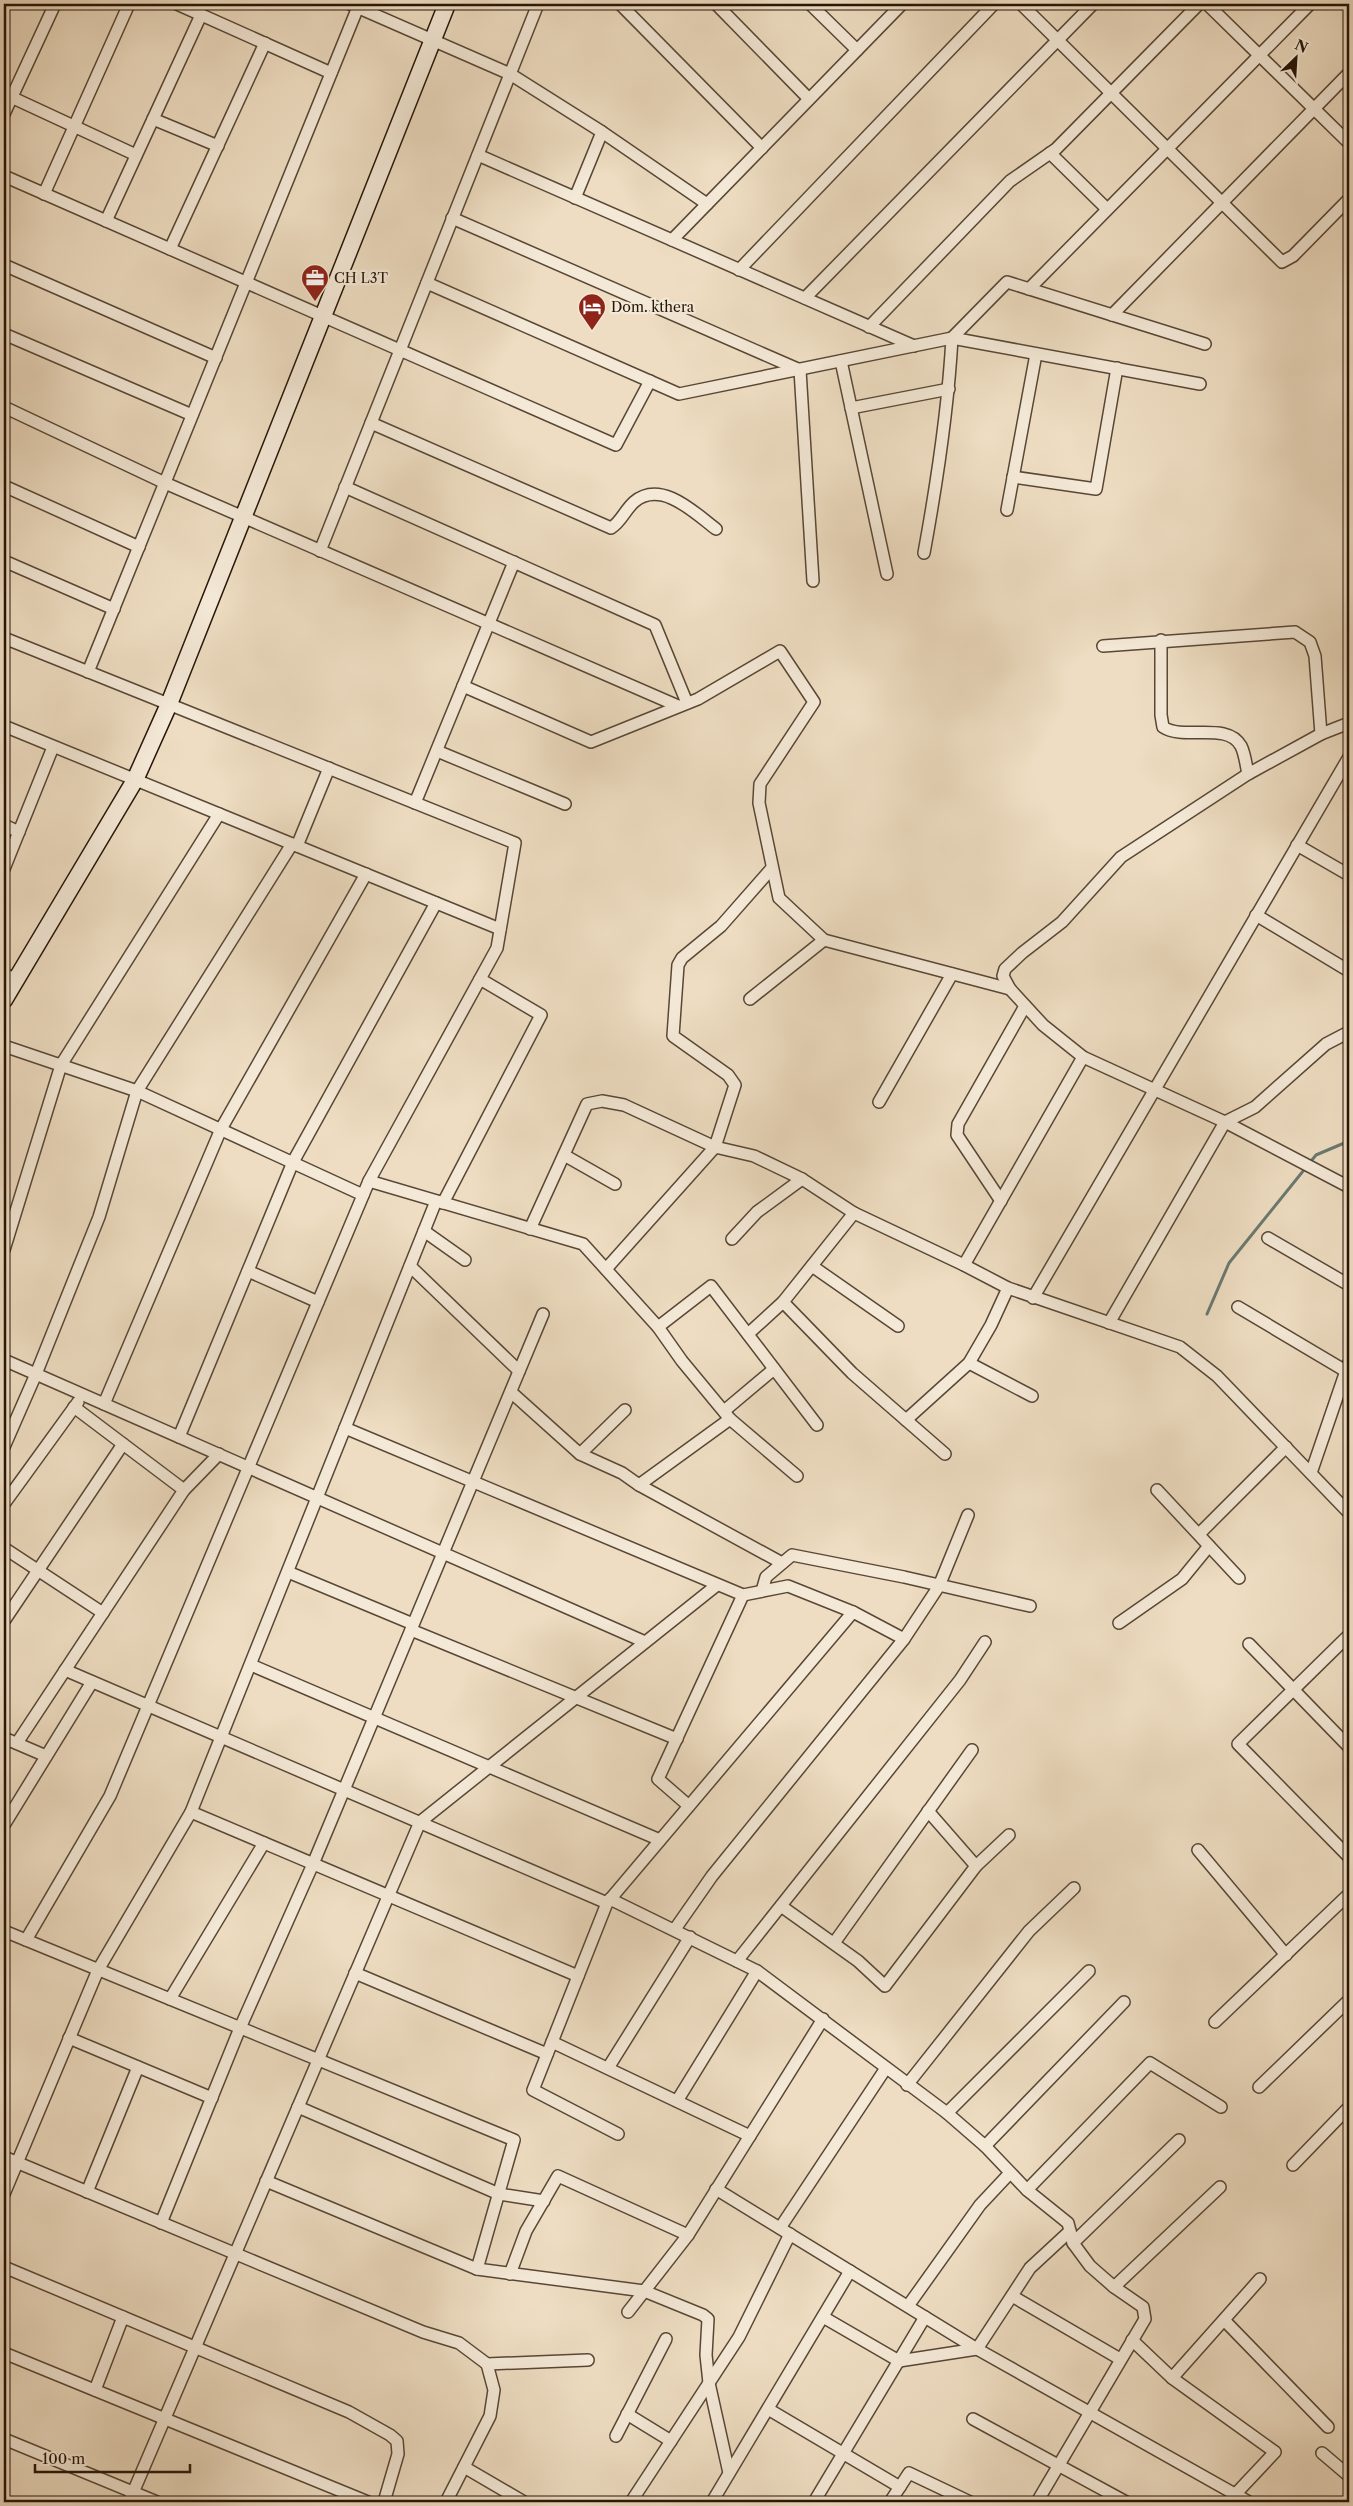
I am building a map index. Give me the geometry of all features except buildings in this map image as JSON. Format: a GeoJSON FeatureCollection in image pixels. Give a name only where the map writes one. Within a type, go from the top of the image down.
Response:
{"type":"FeatureCollection","features":[{"type":"Feature","properties":{"kind":"street"},"geometry":{"type":"LineString","coordinates":[[4,114],[55,4]]}},
{"type":"Feature","properties":{"kind":"street"},"geometry":{"type":"LineString","coordinates":[[44,194],[129,4]]}},
{"type":"Feature","properties":{"kind":"street"},"geometry":{"type":"LineString","coordinates":[[177,4],[331,73]]}},
{"type":"Feature","properties":{"kind":"street"},"geometry":{"type":"LineString","coordinates":[[4,1000],[10,977],[135,780],[169,704],[447,4]]}},
{"type":"Feature","properties":{"kind":"street"},"geometry":{"type":"LineString","coordinates":[[320,551],[538,4]]}},
{"type":"Feature","properties":{"kind":"street"},"geometry":{"type":"LineString","coordinates":[[620,4],[762,148]]}},
{"type":"Feature","properties":{"kind":"street"},"geometry":{"type":"LineString","coordinates":[[716,4],[809,99]]}},
{"type":"Feature","properties":{"kind":"street"},"geometry":{"type":"LineString","coordinates":[[672,240],[902,4]]}},
{"type":"Feature","properties":{"kind":"street"},"geometry":{"type":"LineString","coordinates":[[739,270],[994,4]]}},
{"type":"Feature","properties":{"kind":"street"},"geometry":{"type":"LineString","coordinates":[[1021,4],[1282,262],[1293,256],[1349,199]]}},
{"type":"Feature","properties":{"kind":"street"},"geometry":{"type":"LineString","coordinates":[[804,298],[1093,4]]}},
{"type":"Feature","properties":{"kind":"street"},"geometry":{"type":"LineString","coordinates":[[869,326],[1010,181],[1050,154],[1200,4]]}},
{"type":"Feature","properties":{"kind":"street"},"geometry":{"type":"LineString","coordinates":[[1207,4],[1349,143]]}},
{"type":"Feature","properties":{"kind":"street"},"geometry":{"type":"LineString","coordinates":[[1029,289],[1310,4]]}},
{"type":"Feature","properties":{"kind":"street"},"geometry":{"type":"LineString","coordinates":[[88,672],[331,73],[354,5],[510,74],[602,132],[707,204]]}},
{"type":"Feature","properties":{"kind":"street"},"geometry":{"type":"LineString","coordinates":[[818,6],[857,50]]}},
{"type":"Feature","properties":{"kind":"street"},"geometry":{"type":"LineString","coordinates":[[106,221],[201,15]]}},
{"type":"Feature","properties":{"kind":"street"},"geometry":{"type":"LineString","coordinates":[[170,249],[265,43]]}},
{"type":"Feature","properties":{"kind":"street"},"geometry":{"type":"LineString","coordinates":[[1112,315],[1349,73]]}},
{"type":"Feature","properties":{"kind":"street"},"geometry":{"type":"LineString","coordinates":[[11,97],[136,155]]}},
{"type":"Feature","properties":{"kind":"street"},"geometry":{"type":"LineString","coordinates":[[153,118],[218,146]]}},
{"type":"Feature","properties":{"kind":"street"},"geometry":{"type":"LineString","coordinates":[[576,198],[602,132]]}},
{"type":"Feature","properties":{"kind":"street"},"geometry":{"type":"LineString","coordinates":[[1050,154],[1107,209]]}},
{"type":"Feature","properties":{"kind":"street"},"geometry":{"type":"LineString","coordinates":[[478,156],[914,346]]}},
{"type":"Feature","properties":{"kind":"street"},"geometry":{"type":"LineString","coordinates":[[4,176],[616,445],[650,381]]}},
{"type":"Feature","properties":{"kind":"street"},"geometry":{"type":"LineString","coordinates":[[452,218],[800,370]]}},
{"type":"Feature","properties":{"kind":"street"},"geometry":{"type":"LineString","coordinates":[[4,265],[216,358]]}},
{"type":"Feature","properties":{"kind":"street"},"geometry":{"type":"LineString","coordinates":[[924,553],[942,453],[952,338],[1007,282],[1205,344]]}},
{"type":"Feature","properties":{"kind":"street"},"geometry":{"type":"LineString","coordinates":[[427,283],[679,394],[952,338],[1200,384]]}},
{"type":"Feature","properties":{"kind":"street"},"geometry":{"type":"LineString","coordinates":[[4,334],[192,415]]}},
{"type":"Feature","properties":{"kind":"street"},"geometry":{"type":"LineString","coordinates":[[1007,510],[1036,354]]}},
{"type":"Feature","properties":{"kind":"street"},"geometry":{"type":"LineString","coordinates":[[841,361],[886,574]]}},
{"type":"Feature","properties":{"kind":"street"},"geometry":{"type":"LineString","coordinates":[[1013,477],[1096,489],[1117,368]]}},
{"type":"Feature","properties":{"kind":"street"},"geometry":{"type":"LineString","coordinates":[[800,370],[813,581]]}},
{"type":"Feature","properties":{"kind":"street"},"geometry":{"type":"LineString","coordinates":[[852,408],[949,389]]}},
{"type":"Feature","properties":{"kind":"street"},"geometry":{"type":"LineString","coordinates":[[4,407],[244,518],[488,624],[683,705]]}},
{"type":"Feature","properties":{"kind":"street"},"geometry":{"type":"LineString","coordinates":[[371,423],[610,528],[616,524],[634,502],[643,497],[656,495],[668,496],[680,502],[716,529]]}},
{"type":"Feature","properties":{"kind":"street"},"geometry":{"type":"LineString","coordinates":[[4,486],[139,547]]}},
{"type":"Feature","properties":{"kind":"street"},"geometry":{"type":"LineString","coordinates":[[345,487],[655,625],[683,705]]}},
{"type":"Feature","properties":{"kind":"street"},"geometry":{"type":"LineString","coordinates":[[4,561],[114,609]]}},
{"type":"Feature","properties":{"kind":"street"},"geometry":{"type":"LineString","coordinates":[[415,803],[514,562]]}},
{"type":"Feature","properties":{"kind":"street"},"geometry":{"type":"LineString","coordinates":[[1103,646],[1161,640],[1295,632],[1310,642],[1315,656],[1321,734]]}},
{"type":"Feature","properties":{"kind":"street"},"geometry":{"type":"LineString","coordinates":[[4,638],[514,843],[497,948],[369,1181],[110,1796],[26,1940]]}},
{"type":"Feature","properties":{"kind":"street"},"geometry":{"type":"LineString","coordinates":[[1161,640],[1161,716],[1163,727],[1171,732],[1223,734],[1238,741],[1242,749],[1248,774]]}},
{"type":"Feature","properties":{"kind":"street"},"geometry":{"type":"LineString","coordinates":[[463,686],[591,742],[683,705],[780,651],[814,702],[760,784],[759,803],[779,898],[824,940],[1010,989]]}},
{"type":"Feature","properties":{"kind":"street"},"geometry":{"type":"LineString","coordinates":[[1349,724],[1321,734],[1248,774],[1121,857],[1062,922],[1022,952],[1005,969],[1003,976],[1010,989],[1043,1025],[1083,1058],[1225,1122],[1349,1187]]}},
{"type":"Feature","properties":{"kind":"street"},"geometry":{"type":"LineString","coordinates":[[4,726],[500,929]]}},
{"type":"Feature","properties":{"kind":"street"},"geometry":{"type":"LineString","coordinates":[[4,869],[53,747]]}},
{"type":"Feature","properties":{"kind":"street"},"geometry":{"type":"LineString","coordinates":[[436,751],[565,804]]}},
{"type":"Feature","properties":{"kind":"street"},"geometry":{"type":"LineString","coordinates":[[1033,1298],[1153,1089],[1349,757]]}},
{"type":"Feature","properties":{"kind":"street"},"geometry":{"type":"LineString","coordinates":[[4,1447],[36,1374],[99,1217],[137,1090],[295,845],[329,768]]}},
{"type":"Feature","properties":{"kind":"street"},"geometry":{"type":"LineString","coordinates":[[4,1250],[60,1065],[219,814]]}},
{"type":"Feature","properties":{"kind":"street"},"geometry":{"type":"LineString","coordinates":[[4,825],[19,832]]}},
{"type":"Feature","properties":{"kind":"street"},"geometry":{"type":"LineString","coordinates":[[1297,845],[1349,875]]}},
{"type":"Feature","properties":{"kind":"street"},"geometry":{"type":"LineString","coordinates":[[606,1269],[715,1147],[735,1085],[728,1075],[674,1036],[678,966],[682,958],[721,926],[772,868]]}},
{"type":"Feature","properties":{"kind":"street"},"geometry":{"type":"LineString","coordinates":[[104,1404],[221,1130],[366,874]]}},
{"type":"Feature","properties":{"kind":"street"},"geometry":{"type":"LineString","coordinates":[[178,1437],[293,1162],[436,903]]}},
{"type":"Feature","properties":{"kind":"street"},"geometry":{"type":"LineString","coordinates":[[1256,915],[1349,971]]}},
{"type":"Feature","properties":{"kind":"street"},"geometry":{"type":"LineString","coordinates":[[750,999],[824,940]]}},
{"type":"Feature","properties":{"kind":"street"},"geometry":{"type":"LineString","coordinates":[[879,1102],[952,974]]}},
{"type":"Feature","properties":{"kind":"street"},"geometry":{"type":"LineString","coordinates":[[4,2194],[98,1970],[191,1812],[424,1231],[541,1015],[480,979]]}},
{"type":"Feature","properties":{"kind":"street"},"geometry":{"type":"LineString","coordinates":[[1001,1201],[957,1135],[958,1124],[1025,1006]]}},
{"type":"Feature","properties":{"kind":"street"},"geometry":{"type":"LineString","coordinates":[[1109,1323],[1225,1122],[1255,1107],[1326,1044],[1349,1032]]}},
{"type":"Feature","properties":{"kind":"street"},"geometry":{"type":"LineString","coordinates":[[4,1046],[137,1090],[363,1195]]}},
{"type":"Feature","properties":{"kind":"street"},"geometry":{"type":"LineString","coordinates":[[964,1264],[1083,1058]]}},
{"type":"Feature","properties":{"kind":"street"},"geometry":{"type":"LineString","coordinates":[[530,1228],[587,1104],[602,1101],[624,1105],[715,1147],[754,1156],[802,1179],[854,1213],[964,1264],[1008,1288],[1180,1347],[1217,1376],[1349,1513]]}},
{"type":"Feature","properties":{"kind":"street"},"geometry":{"type":"LineString","coordinates":[[564,1155],[615,1184]]}},
{"type":"Feature","properties":{"kind":"street"},"geometry":{"type":"LineString","coordinates":[[732,1239],[757,1212],[802,1179]]}},
{"type":"Feature","properties":{"kind":"street"},"geometry":{"type":"LineString","coordinates":[[369,1181],[583,1244],[658,1327],[682,1361],[727,1415],[797,1476]]}},
{"type":"Feature","properties":{"kind":"street"},"geometry":{"type":"LineString","coordinates":[[748,1334],[782,1302],[854,1213]]}},
{"type":"Feature","properties":{"kind":"street"},"geometry":{"type":"LineString","coordinates":[[424,1231],[465,1260]]}},
{"type":"Feature","properties":{"kind":"street"},"geometry":{"type":"LineString","coordinates":[[1268,1238],[1349,1285]]}},
{"type":"Feature","properties":{"kind":"street"},"geometry":{"type":"LineString","coordinates":[[410,1266],[519,1371]]}},
{"type":"Feature","properties":{"kind":"street"},"geometry":{"type":"LineString","coordinates":[[812,1266],[898,1326]]}},
{"type":"Feature","properties":{"kind":"street"},"geometry":{"type":"LineString","coordinates":[[248,1271],[318,1302]]}},
{"type":"Feature","properties":{"kind":"street"},"geometry":{"type":"LineString","coordinates":[[658,1327],[711,1286],[817,1425]]}},
{"type":"Feature","properties":{"kind":"street"},"geometry":{"type":"LineString","coordinates":[[906,1420],[968,1363],[991,1325],[1008,1288]]}},
{"type":"Feature","properties":{"kind":"street"},"geometry":{"type":"LineString","coordinates":[[782,1302],[852,1373],[945,1454]]}},
{"type":"Feature","properties":{"kind":"street"},"geometry":{"type":"LineString","coordinates":[[1238,1307],[1348,1369],[1311,1474]]}},
{"type":"Feature","properties":{"kind":"street"},"geometry":{"type":"LineString","coordinates":[[161,2223],[240,2028],[313,1864],[543,1314]]}},
{"type":"Feature","properties":{"kind":"street"},"geometry":{"type":"LineString","coordinates":[[4,1360],[645,1642]]}},
{"type":"Feature","properties":{"kind":"street"},"geometry":{"type":"LineString","coordinates":[[968,1363],[1032,1396]]}},
{"type":"Feature","properties":{"kind":"street"},"geometry":{"type":"LineString","coordinates":[[639,1485],[727,1415],[774,1369]]}},
{"type":"Feature","properties":{"kind":"street"},"geometry":{"type":"LineString","coordinates":[[511,1392],[580,1454],[622,1473],[639,1485],[782,1563]]}},
{"type":"Feature","properties":{"kind":"street"},"geometry":{"type":"LineString","coordinates":[[4,1504],[8,1487],[83,1395]]}},
{"type":"Feature","properties":{"kind":"street"},"geometry":{"type":"LineString","coordinates":[[74,1407],[184,1490]]}},
{"type":"Feature","properties":{"kind":"street"},"geometry":{"type":"LineString","coordinates":[[580,1454],[625,1410]]}},
{"type":"Feature","properties":{"kind":"street"},"geometry":{"type":"LineString","coordinates":[[345,1428],[743,1595],[788,1586],[853,1612],[904,1639]]}},
{"type":"Feature","properties":{"kind":"street"},"geometry":{"type":"LineString","coordinates":[[4,1621],[123,1444]]}},
{"type":"Feature","properties":{"kind":"street"},"geometry":{"type":"LineString","coordinates":[[1199,1534],[1286,1447]]}},
{"type":"Feature","properties":{"kind":"street"},"geometry":{"type":"LineString","coordinates":[[17,1744],[184,1490],[218,1454]]}},
{"type":"Feature","properties":{"kind":"street"},"geometry":{"type":"LineString","coordinates":[[1157,1490],[1239,1578]]}},
{"type":"Feature","properties":{"kind":"street"},"geometry":{"type":"LineString","coordinates":[[675,1929],[712,1876],[904,1639],[939,1586],[968,1515]]}},
{"type":"Feature","properties":{"kind":"street"},"geometry":{"type":"LineString","coordinates":[[1119,1623],[1182,1579],[1209,1546]]}},
{"type":"Feature","properties":{"kind":"street"},"geometry":{"type":"LineString","coordinates":[[4,1548],[103,1613]]}},
{"type":"Feature","properties":{"kind":"street"},"geometry":{"type":"LineString","coordinates":[[762,1591],[766,1577],[792,1555],[1030,1606]]}},
{"type":"Feature","properties":{"kind":"street"},"geometry":{"type":"LineString","coordinates":[[288,1572],[412,1627],[677,1739]]}},
{"type":"Feature","properties":{"kind":"street"},"geometry":{"type":"LineString","coordinates":[[131,2497],[420,1822],[717,1584]]}},
{"type":"Feature","properties":{"kind":"street"},"geometry":{"type":"LineString","coordinates":[[689,1806],[658,1779],[743,1595]]}},
{"type":"Feature","properties":{"kind":"street"},"geometry":{"type":"LineString","coordinates":[[618,2134],[533,2090],[609,1901],[853,1612]]}},
{"type":"Feature","properties":{"kind":"street"},"geometry":{"type":"LineString","coordinates":[[1348,1854],[1238,1744],[1349,1635]]}},
{"type":"Feature","properties":{"kind":"street"},"geometry":{"type":"LineString","coordinates":[[737,1961],[960,1680],[985,1642]]}},
{"type":"Feature","properties":{"kind":"street"},"geometry":{"type":"LineString","coordinates":[[1248,1644],[1349,1747]]}},
{"type":"Feature","properties":{"kind":"street"},"geometry":{"type":"LineString","coordinates":[[250,1665],[660,1840]]}},
{"type":"Feature","properties":{"kind":"street"},"geometry":{"type":"LineString","coordinates":[[65,1670],[675,1929],[757,1971],[823,2019],[907,2085],[947,2113],[986,2146],[1027,2190],[1068,2223],[1073,2243],[1090,2266],[1114,2287],[1143,2307],[1146,2313],[1145,2318],[1037,2502]]}},
{"type":"Feature","properties":{"kind":"street"},"geometry":{"type":"LineString","coordinates":[[4,1824],[92,1682]]}},
{"type":"Feature","properties":{"kind":"street"},"geometry":{"type":"LineString","coordinates":[[4,1738],[46,1756]]}},
{"type":"Feature","properties":{"kind":"street"},"geometry":{"type":"LineString","coordinates":[[834,1943],[972,1750]]}},
{"type":"Feature","properties":{"kind":"street"},"geometry":{"type":"LineString","coordinates":[[928,1811],[976,1866]]}},
{"type":"Feature","properties":{"kind":"street"},"geometry":{"type":"LineString","coordinates":[[191,1812],[578,1976]]}},
{"type":"Feature","properties":{"kind":"street"},"geometry":{"type":"LineString","coordinates":[[782,1906],[858,1961],[885,1986],[976,1866],[1009,1835]]}},
{"type":"Feature","properties":{"kind":"street"},"geometry":{"type":"LineString","coordinates":[[170,1999],[264,1843]]}},
{"type":"Feature","properties":{"kind":"street"},"geometry":{"type":"LineString","coordinates":[[1198,1850],[1286,1955]]}},
{"type":"Feature","properties":{"kind":"street"},"geometry":{"type":"LineString","coordinates":[[907,2085],[1028,1930],[1074,1888]]}},
{"type":"Feature","properties":{"kind":"street"},"geometry":{"type":"LineString","coordinates":[[1216,2022],[1349,1894]]}},
{"type":"Feature","properties":{"kind":"street"},"geometry":{"type":"LineString","coordinates":[[4,1931],[514,2140],[477,2269]]}},
{"type":"Feature","properties":{"kind":"street"},"geometry":{"type":"LineString","coordinates":[[608,2068],[690,1937]]}},
{"type":"Feature","properties":{"kind":"street"},"geometry":{"type":"LineString","coordinates":[[677,2101],[757,1971]]}},
{"type":"Feature","properties":{"kind":"street"},"geometry":{"type":"LineString","coordinates":[[947,2113],[1089,1971]]}},
{"type":"Feature","properties":{"kind":"street"},"geometry":{"type":"LineString","coordinates":[[355,1973],[547,2054]]}},
{"type":"Feature","properties":{"kind":"street"},"geometry":{"type":"LineString","coordinates":[[1259,2087],[1349,2000]]}},
{"type":"Feature","properties":{"kind":"street"},"geometry":{"type":"LineString","coordinates":[[986,2146],[1124,2002]]}},
{"type":"Feature","properties":{"kind":"street"},"geometry":{"type":"LineString","coordinates":[[628,2312],[688,2235],[823,2019]]}},
{"type":"Feature","properties":{"kind":"street"},"geometry":{"type":"LineString","coordinates":[[69,2038],[212,2098]]}},
{"type":"Feature","properties":{"kind":"street"},"geometry":{"type":"LineString","coordinates":[[552,2042],[750,2136]]}},
{"type":"Feature","properties":{"kind":"street"},"geometry":{"type":"LineString","coordinates":[[1027,2190],[1150,2064],[1221,2108]]}},
{"type":"Feature","properties":{"kind":"street"},"geometry":{"type":"LineString","coordinates":[[87,2192],[138,2067]]}},
{"type":"Feature","properties":{"kind":"street"},"geometry":{"type":"LineString","coordinates":[[780,2228],[886,2068]]}},
{"type":"Feature","properties":{"kind":"street"},"geometry":{"type":"LineString","coordinates":[[298,2107],[499,2194],[544,2201]]}},
{"type":"Feature","properties":{"kind":"street"},"geometry":{"type":"LineString","coordinates":[[1293,2165],[1349,2107]]}},
{"type":"Feature","properties":{"kind":"street"},"geometry":{"type":"LineString","coordinates":[[1073,2243],[1179,2140]]}},
{"type":"Feature","properties":{"kind":"street"},"geometry":{"type":"LineString","coordinates":[[4,2157],[423,2332],[459,2343],[487,2364],[494,2390],[490,2416],[446,2502]]}},
{"type":"Feature","properties":{"kind":"street"},"geometry":{"type":"LineString","coordinates":[[908,2306],[980,2205],[1010,2173]]}},
{"type":"Feature","properties":{"kind":"street"},"geometry":{"type":"LineString","coordinates":[[510,2274],[526,2231],[558,2176],[688,2235]]}},
{"type":"Feature","properties":{"kind":"street"},"geometry":{"type":"LineString","coordinates":[[266,2181],[477,2269],[644,2291],[704,2315],[708,2320],[706,2355],[709,2383],[729,2474]]}},
{"type":"Feature","properties":{"kind":"street"},"geometry":{"type":"LineString","coordinates":[[1114,2287],[1220,2187]]}},
{"type":"Feature","properties":{"kind":"street"},"geometry":{"type":"LineString","coordinates":[[716,2189],[977,2349],[1090,2412],[1232,2498],[1249,2502]]}},
{"type":"Feature","properties":{"kind":"street"},"geometry":{"type":"LineString","coordinates":[[823,2317],[899,2361],[977,2349],[1030,2268],[1070,2231]]}},
{"type":"Feature","properties":{"kind":"street"},"geometry":{"type":"LineString","coordinates":[[631,2502],[739,2337],[790,2234]]}},
{"type":"Feature","properties":{"kind":"street"},"geometry":{"type":"LineString","coordinates":[[4,2267],[349,2412],[390,2435],[397,2441],[398,2454],[384,2502]]}},
{"type":"Feature","properties":{"kind":"street"},"geometry":{"type":"LineString","coordinates":[[712,2502],[850,2271]]}},
{"type":"Feature","properties":{"kind":"street"},"geometry":{"type":"LineString","coordinates":[[1172,2378],[1260,2279]]}},
{"type":"Feature","properties":{"kind":"street"},"geometry":{"type":"LineString","coordinates":[[1012,2296],[1120,2359]]}},
{"type":"Feature","properties":{"kind":"street"},"geometry":{"type":"LineString","coordinates":[[95,2390],[123,2317]]}},
{"type":"Feature","properties":{"kind":"street"},"geometry":{"type":"LineString","coordinates":[[814,2502],[925,2317]]}},
{"type":"Feature","properties":{"kind":"street"},"geometry":{"type":"LineString","coordinates":[[1224,2320],[1328,2427]]}},
{"type":"Feature","properties":{"kind":"street"},"geometry":{"type":"LineString","coordinates":[[616,2436],[666,2340]]}},
{"type":"Feature","properties":{"kind":"street"},"geometry":{"type":"LineString","coordinates":[[1132,2340],[1172,2378],[1275,2452],[1232,2498]]}},
{"type":"Feature","properties":{"kind":"street"},"geometry":{"type":"LineString","coordinates":[[4,2353],[368,2502]]}},
{"type":"Feature","properties":{"kind":"street"},"geometry":{"type":"LineString","coordinates":[[487,2364],[588,2360]]}},
{"type":"Feature","properties":{"kind":"street"},"geometry":{"type":"LineString","coordinates":[[768,2409],[900,2487]]}},
{"type":"Feature","properties":{"kind":"street"},"geometry":{"type":"LineString","coordinates":[[627,2414],[671,2440]]}},
{"type":"Feature","properties":{"kind":"street"},"geometry":{"type":"LineString","coordinates":[[973,2419],[1126,2502]]}},
{"type":"Feature","properties":{"kind":"street"},"geometry":{"type":"LineString","coordinates":[[4,2439],[131,2497],[157,2502]]}},
{"type":"Feature","properties":{"kind":"street"},"geometry":{"type":"LineString","coordinates":[[1322,2452],[1349,2476]]}},
{"type":"Feature","properties":{"kind":"street"},"geometry":{"type":"LineString","coordinates":[[464,2467],[524,2502]]}},
{"type":"Feature","properties":{"kind":"street"},"geometry":{"type":"LineString","coordinates":[[890,2502],[909,2473],[970,2502]]}},
{"type":"Feature","properties":{"kind":"waterway"},"geometry":{"type":"LineString","coordinates":[[1207,1314],[1229,1263],[1316,1155],[1349,1141]]}},
{"type":"Feature","properties":{"kind":"place","name":"CH L3T"},"geometry":{"type":"Point","coordinates":[315,302]}},
{"type":"Feature","properties":{"kind":"place","name":"Dom. kthera"},"geometry":{"type":"Point","coordinates":[592,331]}}]}
